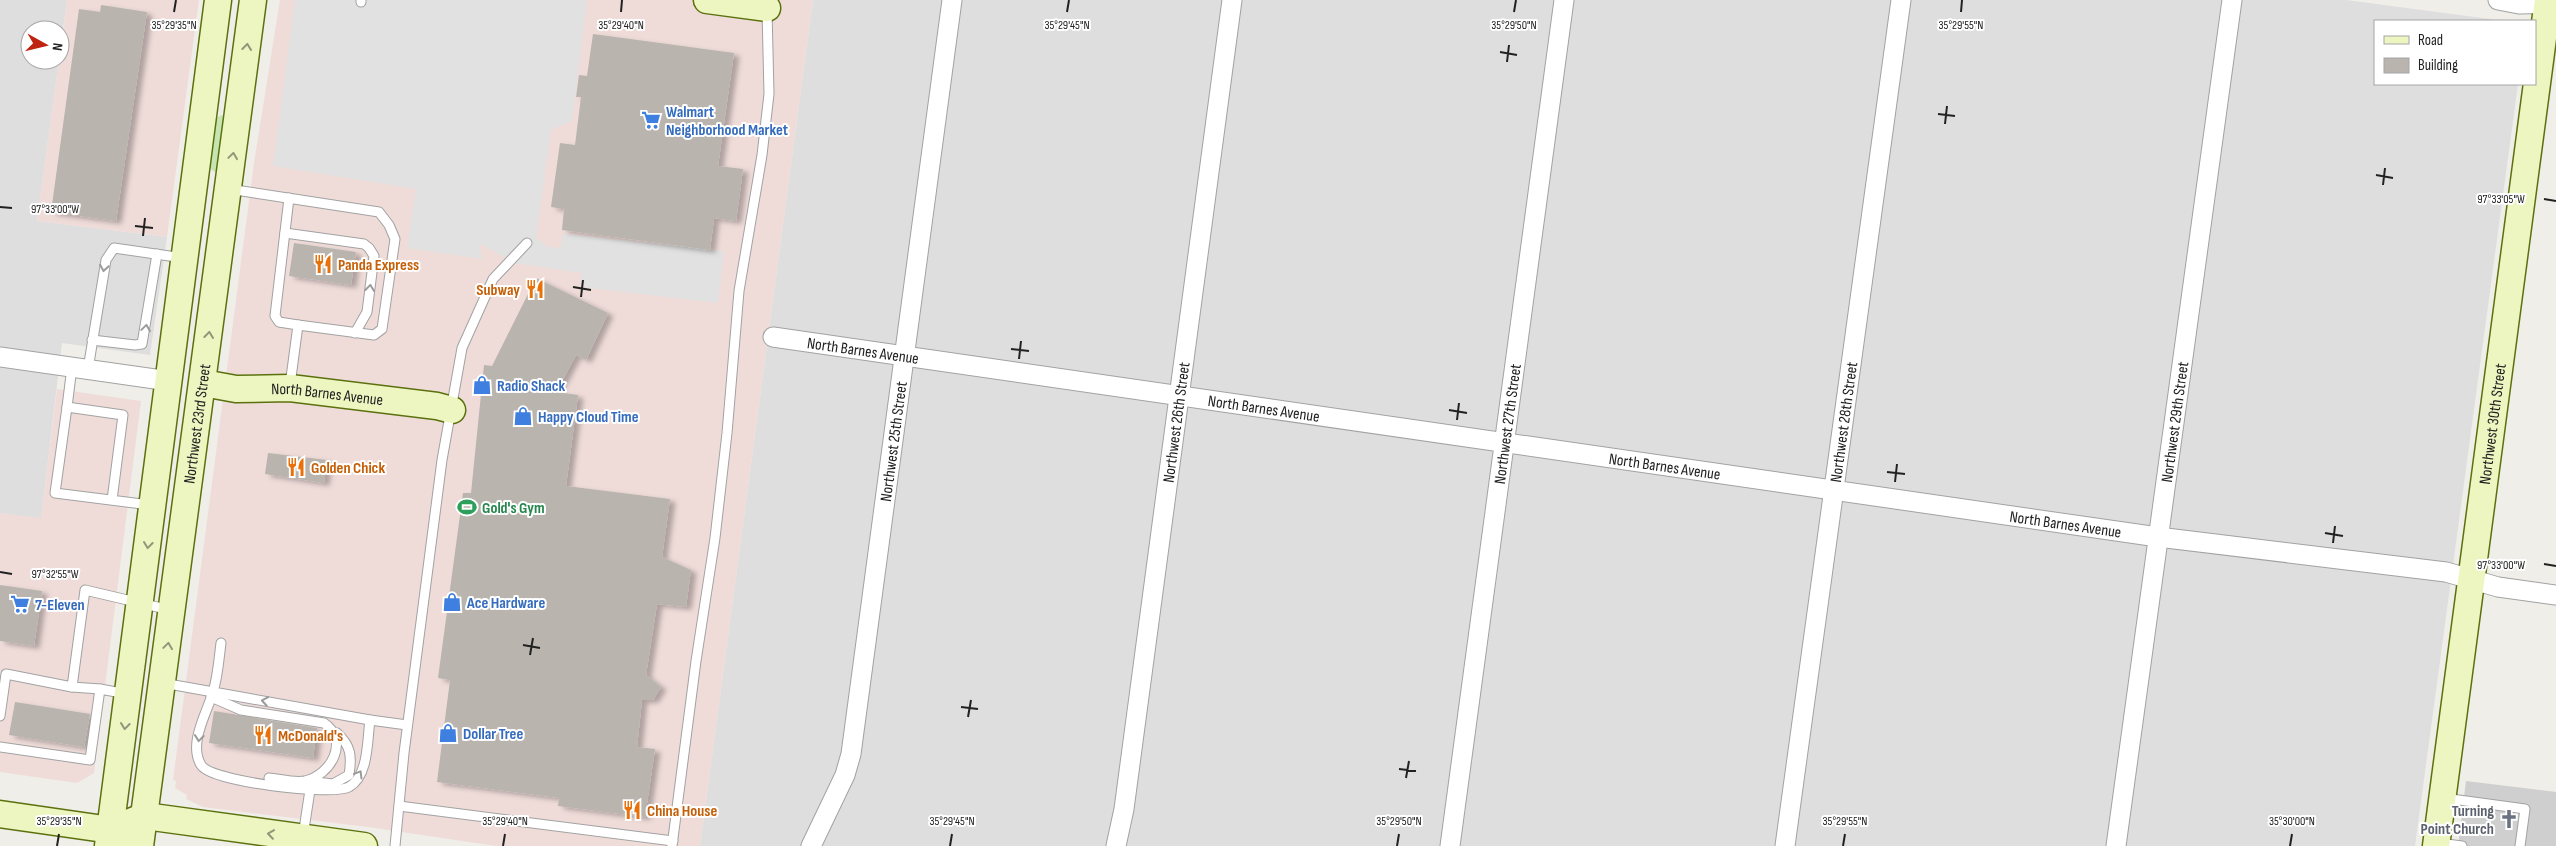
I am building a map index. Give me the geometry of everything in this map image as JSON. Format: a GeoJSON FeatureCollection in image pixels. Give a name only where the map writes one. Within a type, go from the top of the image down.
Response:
{"type":"FeatureCollection","features":[{"type":"Feature","properties":{"kind":"main road","name":"Northwest 23rd Street"},"geometry":{"type":"LineString","coordinates":[[109,838],[175,341],[190,199],[218,0]]}},
{"type":"Feature","properties":{"kind":"main road","name":"Northwest 23rd Street"},"geometry":{"type":"LineString","coordinates":[[141,846],[253,0]]}},
{"type":"Feature","properties":{"kind":"main road"},"geometry":{"type":"LineString","coordinates":[[707,0],[767,8]]}},
{"type":"Feature","properties":{"kind":"main road","name":"Northwest 30th Street"},"geometry":{"type":"LineString","coordinates":[[2445,845],[2442,797],[2551,2]]}},
{"type":"Feature","properties":{"kind":"main road"},"geometry":{"type":"LineString","coordinates":[[205,90],[241,94]]}},
{"type":"Feature","properties":{"kind":"main road"},"geometry":{"type":"LineString","coordinates":[[190,199],[227,197]]}},
{"type":"Feature","properties":{"kind":"main road"},"geometry":{"type":"LineString","coordinates":[[160,444],[203,383],[175,341]]}},
{"type":"Feature","properties":{"kind":"main road","name":"North Barnes Avenue"},"geometry":{"type":"LineString","coordinates":[[203,383],[236,389],[290,388],[437,406],[452,410]]}},
{"type":"Feature","properties":{"kind":"main road"},"geometry":{"type":"LineString","coordinates":[[0,814],[141,846]]}},
{"type":"Feature","properties":{"kind":"main road"},"geometry":{"type":"LineString","coordinates":[[109,838],[145,816],[364,846]]}},
{"type":"Feature","properties":{"kind":"street","name":"Northwest 25th Street"},"geometry":{"type":"LineString","coordinates":[[811,846],[844,775],[851,754],[952,0]]}},
{"type":"Feature","properties":{"kind":"street","name":"Northwest 26th Street"},"geometry":{"type":"LineString","coordinates":[[1116,846],[1124,809],[1232,0]]}},
{"type":"Feature","properties":{"kind":"street","name":"Northwest 27th Street"},"geometry":{"type":"LineString","coordinates":[[1450,846],[1564,0]]}},
{"type":"Feature","properties":{"kind":"street","name":"Northwest 28th Street"},"geometry":{"type":"LineString","coordinates":[[1785,846],[1902,0]]}},
{"type":"Feature","properties":{"kind":"street","name":"Northwest 29th Street"},"geometry":{"type":"LineString","coordinates":[[2116,846],[2232,0]]}},
{"type":"Feature","properties":{"kind":"street"},"geometry":{"type":"LineString","coordinates":[[2498,0],[2519,4],[2551,2]]}},
{"type":"Feature","properties":{"kind":"street","name":"North Barnes Avenue"},"geometry":{"type":"LineString","coordinates":[[773,338],[2158,537],[2446,572],[2498,587],[2556,595]]}},
{"type":"Feature","properties":{"kind":"street"},"geometry":{"type":"LineString","coordinates":[[0,357],[169,381]]}},
{"type":"Feature","properties":{"kind":"lane"},"geometry":{"type":"LineString","coordinates":[[399,806],[673,843],[696,661],[715,538],[727,433],[739,291],[762,155],[769,94],[767,8]]}},
{"type":"Feature","properties":{"kind":"lane"},"geometry":{"type":"LineString","coordinates":[[227,197],[289,198],[378,212],[389,225],[395,239],[382,329],[374,335],[280,322],[275,316],[289,198]]}},
{"type":"Feature","properties":{"kind":"lane"},"geometry":{"type":"LineString","coordinates":[[285,233],[364,244],[369,248],[374,256],[367,312],[355,332]]}},
{"type":"Feature","properties":{"kind":"lane"},"geometry":{"type":"LineString","coordinates":[[395,846],[408,725],[442,460],[462,348],[493,279],[527,243]]}},
{"type":"Feature","properties":{"kind":"lane"},"geometry":{"type":"LineString","coordinates":[[153,505],[55,494],[67,406],[92,340],[106,260],[109,253],[114,248],[183,258]]}},
{"type":"Feature","properties":{"kind":"lane"},"geometry":{"type":"LineString","coordinates":[[92,340],[135,345],[142,344],[157,254]]}},
{"type":"Feature","properties":{"kind":"lane"},"geometry":{"type":"LineString","coordinates":[[290,388],[298,325]]}},
{"type":"Feature","properties":{"kind":"lane"},"geometry":{"type":"LineString","coordinates":[[67,406],[123,415],[112,500]]}},
{"type":"Feature","properties":{"kind":"lane"},"geometry":{"type":"LineString","coordinates":[[72,687],[85,590],[172,610]]}},
{"type":"Feature","properties":{"kind":"lane"},"geometry":{"type":"LineString","coordinates":[[221,642],[212,694],[200,725],[199,756],[200,764],[204,769],[222,777],[310,790],[337,791],[349,787],[358,778],[364,765],[370,720]]}},
{"type":"Feature","properties":{"kind":"lane"},"geometry":{"type":"LineString","coordinates":[[0,716],[6,674],[72,687],[129,694]]}},
{"type":"Feature","properties":{"kind":"lane"},"geometry":{"type":"LineString","coordinates":[[163,683],[212,694],[408,725]]}},
{"type":"Feature","properties":{"kind":"lane"},"geometry":{"type":"LineString","coordinates":[[0,747],[90,760],[100,689]]}},
{"type":"Feature","properties":{"kind":"lane"},"geometry":{"type":"LineString","coordinates":[[212,694],[241,710],[324,723],[333,729],[345,742],[352,758],[349,775],[333,784],[226,775],[222,777]]}},
{"type":"Feature","properties":{"kind":"lane"},"geometry":{"type":"LineString","coordinates":[[304,781],[326,768],[333,760],[337,739],[333,729]]}},
{"type":"Feature","properties":{"kind":"lane"},"geometry":{"type":"LineString","coordinates":[[303,838],[310,790]]}},
{"type":"Feature","properties":{"kind":"lane"},"geometry":{"type":"LineString","coordinates":[[2442,797],[2525,809],[2520,846]]}},
{"type":"Feature","properties":{"kind":"shaded area"},"geometry":{"type":"Polygon","coordinates":[[[0,0],[67,0],[64,20],[20,20],[20,70],[58,70],[37,221],[167,237],[150,355],[62,343],[41,519],[0,513],[0,0]]]}},
{"type":"Feature","properties":{"kind":"shaded area"},"geometry":{"type":"Polygon","coordinates":[[[67,0],[199,0],[167,237],[37,221],[57,70],[70,70],[70,20],[64,20],[67,0]]]}},
{"type":"Feature","properties":{"kind":"shaded area"},"geometry":{"type":"Polygon","coordinates":[[[280,0],[813,0],[700,846],[496,846],[368,827],[203,807],[186,799],[187,795],[175,788],[176,781],[173,780],[254,163],[280,0]]]}},
{"type":"Feature","properties":{"kind":"shaded area"},"geometry":{"type":"Polygon","coordinates":[[[295,0],[587,0],[572,121],[551,130],[536,238],[548,247],[560,248],[563,234],[724,251],[718,303],[581,287],[581,273],[515,263],[479,243],[482,259],[407,248],[416,189],[273,166],[295,0]]]}},
{"type":"Feature","properties":{"kind":"shaded area"},"geometry":{"type":"Polygon","coordinates":[[[813,0],[2346,0],[2497,20],[2374,20],[2374,85],[2518,85],[2415,846],[700,846],[813,0]]]}},
{"type":"Feature","properties":{"kind":"shaded area"},"geometry":{"type":"Polygon","coordinates":[[[57,389],[141,401],[94,773],[77,783],[0,772],[0,513],[41,518],[57,389]]]}},
{"type":"Feature","properties":{"kind":"shaded area","name":"Turning Point Church"},"geometry":{"type":"Polygon","coordinates":[[[2466,781],[2556,792],[2556,846],[2458,846],[2466,781]]]}},
{"type":"Feature","properties":{"kind":"green space"},"geometry":{"type":"Polygon","coordinates":[[[222,115],[226,120],[217,171],[215,172],[208,167],[214,119],[222,115]]]}},
{"type":"Feature","properties":{"kind":"building"},"geometry":{"type":"Polygon","coordinates":[[[101,5],[147,12],[116,221],[51,212],[79,9],[100,12],[101,5]]]}},
{"type":"Feature","properties":{"kind":"building","name":"Walmart Neighborhood Market"},"geometry":{"type":"Polygon","coordinates":[[[593,34],[734,53],[718,166],[743,169],[736,221],[714,218],[710,250],[562,230],[564,209],[551,207],[560,143],[575,145],[581,97],[576,97],[579,75],[587,76],[593,34]]]}},
{"type":"Feature","properties":{"kind":"building","name":"Panda Express"},"geometry":{"type":"Polygon","coordinates":[[[294,243],[356,252],[351,285],[289,276],[294,243]]]}},
{"type":"Feature","properties":{"kind":"building"},"geometry":{"type":"Polygon","coordinates":[[[536,278],[608,313],[586,360],[576,355],[556,392],[578,395],[566,486],[670,499],[662,557],[691,570],[686,607],[657,604],[646,675],[661,687],[653,700],[642,700],[637,747],[655,749],[645,817],[558,806],[559,798],[437,782],[450,680],[438,678],[463,493],[471,493],[484,365],[492,366],[536,278]]]}},
{"type":"Feature","properties":{"kind":"building","name":"Golden Chick"},"geometry":{"type":"Polygon","coordinates":[[[268,453],[327,460],[324,483],[265,474],[268,453]]]}},
{"type":"Feature","properties":{"kind":"building","name":"7-Eleven"},"geometry":{"type":"Polygon","coordinates":[[[0,585],[42,591],[34,646],[0,641],[0,585]]]}},
{"type":"Feature","properties":{"kind":"building"},"geometry":{"type":"Polygon","coordinates":[[[15,702],[90,714],[84,747],[9,735],[15,702]]]}},
{"type":"Feature","properties":{"kind":"building","name":"McDonald's"},"geometry":{"type":"Polygon","coordinates":[[[214,711],[317,728],[313,758],[209,743],[214,711]]]}},
{"type":"Feature","properties":{"kind":"place","name":"Walmart Neighborhood Market"},"geometry":{"type":"Point","coordinates":[651,120]}},
{"type":"Feature","properties":{"kind":"place","name":"Panda Express"},"geometry":{"type":"Point","coordinates":[323,264]}},
{"type":"Feature","properties":{"kind":"place","name":"Subway"},"geometry":{"type":"Point","coordinates":[535,289]}},
{"type":"Feature","properties":{"kind":"place","name":"Radio Shack"},"geometry":{"type":"Point","coordinates":[482,385]}},
{"type":"Feature","properties":{"kind":"place","name":"Happy Cloud Time"},"geometry":{"type":"Point","coordinates":[523,416]}},
{"type":"Feature","properties":{"kind":"place","name":"Golden Chick"},"geometry":{"type":"Point","coordinates":[296,467]}},
{"type":"Feature","properties":{"kind":"place","name":"Gold's Gym"},"geometry":{"type":"Point","coordinates":[467,507]}},
{"type":"Feature","properties":{"kind":"place","name":"Ace Hardware"},"geometry":{"type":"Point","coordinates":[452,602]}},
{"type":"Feature","properties":{"kind":"place","name":"7-Eleven"},"geometry":{"type":"Point","coordinates":[20,604]}},
{"type":"Feature","properties":{"kind":"place","name":"Dollar Tree"},"geometry":{"type":"Point","coordinates":[448,733]}},
{"type":"Feature","properties":{"kind":"place","name":"McDonald's"},"geometry":{"type":"Point","coordinates":[263,735]}},
{"type":"Feature","properties":{"kind":"place","name":"China House"},"geometry":{"type":"Point","coordinates":[632,810]}},
{"type":"Feature","properties":{"kind":"place","name":"Turning Point Church"},"geometry":{"type":"Point","coordinates":[2509,819]}}]}
